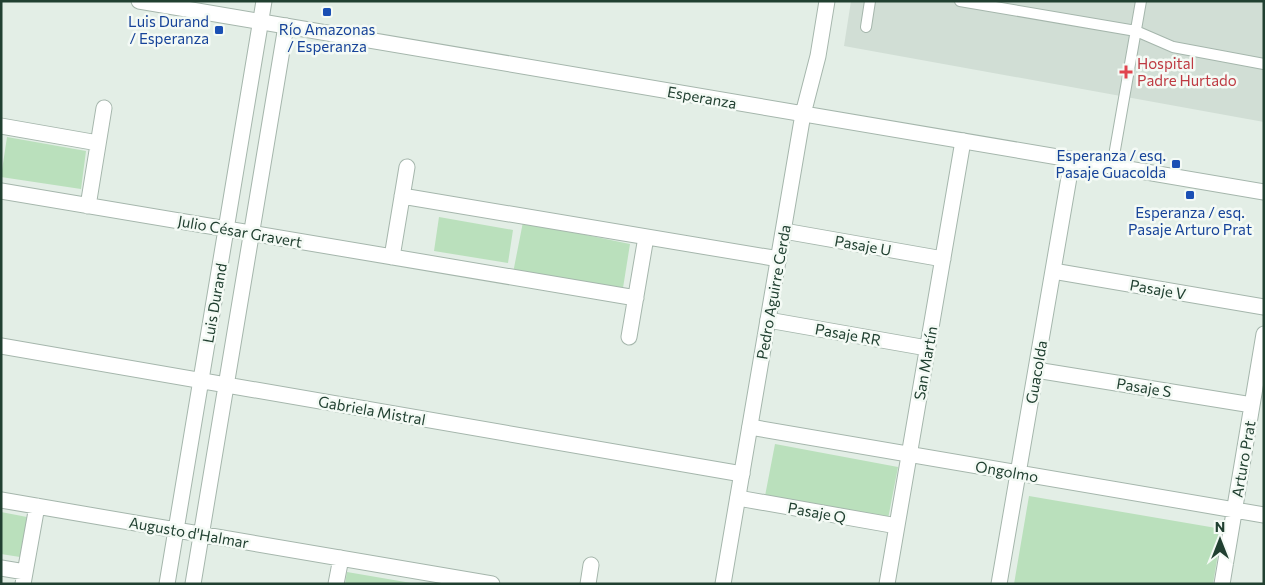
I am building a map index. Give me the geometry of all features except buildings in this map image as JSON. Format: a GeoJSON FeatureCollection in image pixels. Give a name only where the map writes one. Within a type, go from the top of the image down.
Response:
{"type":"FeatureCollection","features":[{"type":"Feature","properties":{"kind":"street","name":"Esperanza"},"geometry":{"type":"LineString","coordinates":[[140,1],[1264,192]]}},
{"type":"Feature","properties":{"kind":"street","name":"Luis Durand"},"geometry":{"type":"LineString","coordinates":[[167,584],[264,1]]}},
{"type":"Feature","properties":{"kind":"street","name":"Pedro Aguirre Cerda"},"geometry":{"type":"LineString","coordinates":[[723,584],[803,114],[818,56],[827,1]]}},
{"type":"Feature","properties":{"kind":"street","name":"Luis Durand"},"geometry":{"type":"LineString","coordinates":[[193,584],[286,26]]}},
{"type":"Feature","properties":{"kind":"street"},"geometry":{"type":"LineString","coordinates":[[88,206],[104,108]]}},
{"type":"Feature","properties":{"kind":"street"},"geometry":{"type":"LineString","coordinates":[[1,126],[98,143]]}},
{"type":"Feature","properties":{"kind":"street","name":"San Martín"},"geometry":{"type":"LineString","coordinates":[[887,584],[963,142]]}},
{"type":"Feature","properties":{"kind":"street","name":"Guacolda"},"geometry":{"type":"LineString","coordinates":[[999,584],[1072,160]]}},
{"type":"Feature","properties":{"kind":"street"},"geometry":{"type":"LineString","coordinates":[[392,256],[407,167]]}},
{"type":"Feature","properties":{"kind":"street","name":"Julio César Gravert"},"geometry":{"type":"LineString","coordinates":[[1,191],[636,298]]}},
{"type":"Feature","properties":{"kind":"street"},"geometry":{"type":"LineString","coordinates":[[402,196],[778,259]]}},
{"type":"Feature","properties":{"kind":"street","name":"Pasaje U"},"geometry":{"type":"LineString","coordinates":[[784,231],[943,259]]}},
{"type":"Feature","properties":{"kind":"street"},"geometry":{"type":"LineString","coordinates":[[629,336],[646,237]]}},
{"type":"Feature","properties":{"kind":"street","name":"Pasaje V"},"geometry":{"type":"LineString","coordinates":[[1053,271],[1264,307]]}},
{"type":"Feature","properties":{"kind":"street","name":"Pasaje RR"},"geometry":{"type":"LineString","coordinates":[[768,320],[927,348]]}},
{"type":"Feature","properties":{"kind":"street","name":"Arturo Prat"},"geometry":{"type":"LineString","coordinates":[[1222,584],[1264,334]]}},
{"type":"Feature","properties":{"kind":"street","name":"Gabriela Mistral"},"geometry":{"type":"LineString","coordinates":[[1,346],[742,474]]}},
{"type":"Feature","properties":{"kind":"street","name":"Pasaje S"},"geometry":{"type":"LineString","coordinates":[[1036,370],[1252,405]]}},
{"type":"Feature","properties":{"kind":"street","name":"Ongolmo"},"geometry":{"type":"LineString","coordinates":[[750,427],[1264,515]]}},
{"type":"Feature","properties":{"kind":"street","name":"Pasaje Q"},"geometry":{"type":"LineString","coordinates":[[738,498],[897,526]]}},
{"type":"Feature","properties":{"kind":"street","name":"Augusto d'Halmar"},"geometry":{"type":"LineString","coordinates":[[1,500],[492,584]]}},
{"type":"Feature","properties":{"kind":"street"},"geometry":{"type":"LineString","coordinates":[[1,568],[24,578],[37,506]]}},
{"type":"Feature","properties":{"kind":"street"},"geometry":{"type":"LineString","coordinates":[[336,584],[341,558]]}},
{"type":"Feature","properties":{"kind":"street"},"geometry":{"type":"LineString","coordinates":[[588,584],[592,565]]}},
{"type":"Feature","properties":{"kind":"lane"},"geometry":{"type":"LineString","coordinates":[[866,27],[870,1]]}},
{"type":"Feature","properties":{"kind":"lane"},"geometry":{"type":"LineString","coordinates":[[960,1],[1136,32],[1173,47],[1264,64]]}},
{"type":"Feature","properties":{"kind":"lane"},"geometry":{"type":"LineString","coordinates":[[1112,167],[1141,1]]}},
{"type":"Feature","properties":{"kind":"shaded area","name":"Hospital Padre Hurtado"},"geometry":{"type":"Polygon","coordinates":[[[851,1],[1264,1],[1264,122],[844,46],[851,1]]]}},
{"type":"Feature","properties":{"kind":"green space"},"geometry":{"type":"Polygon","coordinates":[[[7,137],[86,151],[81,189],[1,177],[7,137]]]}},
{"type":"Feature","properties":{"kind":"green space"},"geometry":{"type":"Polygon","coordinates":[[[439,217],[513,230],[508,263],[434,251],[439,217]]]}},
{"type":"Feature","properties":{"kind":"green space"},"geometry":{"type":"Polygon","coordinates":[[[523,222],[630,244],[623,288],[513,273],[523,222]]]}},
{"type":"Feature","properties":{"kind":"green space"},"geometry":{"type":"Polygon","coordinates":[[[775,444],[898,467],[888,519],[765,496],[775,444]]]}},
{"type":"Feature","properties":{"kind":"green space"},"geometry":{"type":"Polygon","coordinates":[[[1029,496],[1222,529],[1213,584],[1014,584],[1029,496]]]}},
{"type":"Feature","properties":{"kind":"green space"},"geometry":{"type":"Polygon","coordinates":[[[1,512],[27,517],[20,557],[1,554],[1,512]]]}},
{"type":"Feature","properties":{"kind":"green space"},"geometry":{"type":"Polygon","coordinates":[[[347,572],[417,584],[345,584],[347,572]]]}},
{"type":"Feature","properties":{"kind":"place","name":"Río Amazonas / Esperanza"},"geometry":{"type":"Point","coordinates":[327,12]}},
{"type":"Feature","properties":{"kind":"place","name":"Luis Durand / Esperanza"},"geometry":{"type":"Point","coordinates":[219,30]}},
{"type":"Feature","properties":{"kind":"place","name":"Hospital Padre Hurtado"},"geometry":{"type":"Point","coordinates":[1126,72]}},
{"type":"Feature","properties":{"kind":"place","name":"Esperanza / esq. Pasaje Guacolda"},"geometry":{"type":"Point","coordinates":[1176,164]}},
{"type":"Feature","properties":{"kind":"place","name":"Esperanza / esq. Pasaje Arturo Prat"},"geometry":{"type":"Point","coordinates":[1190,195]}}]}
